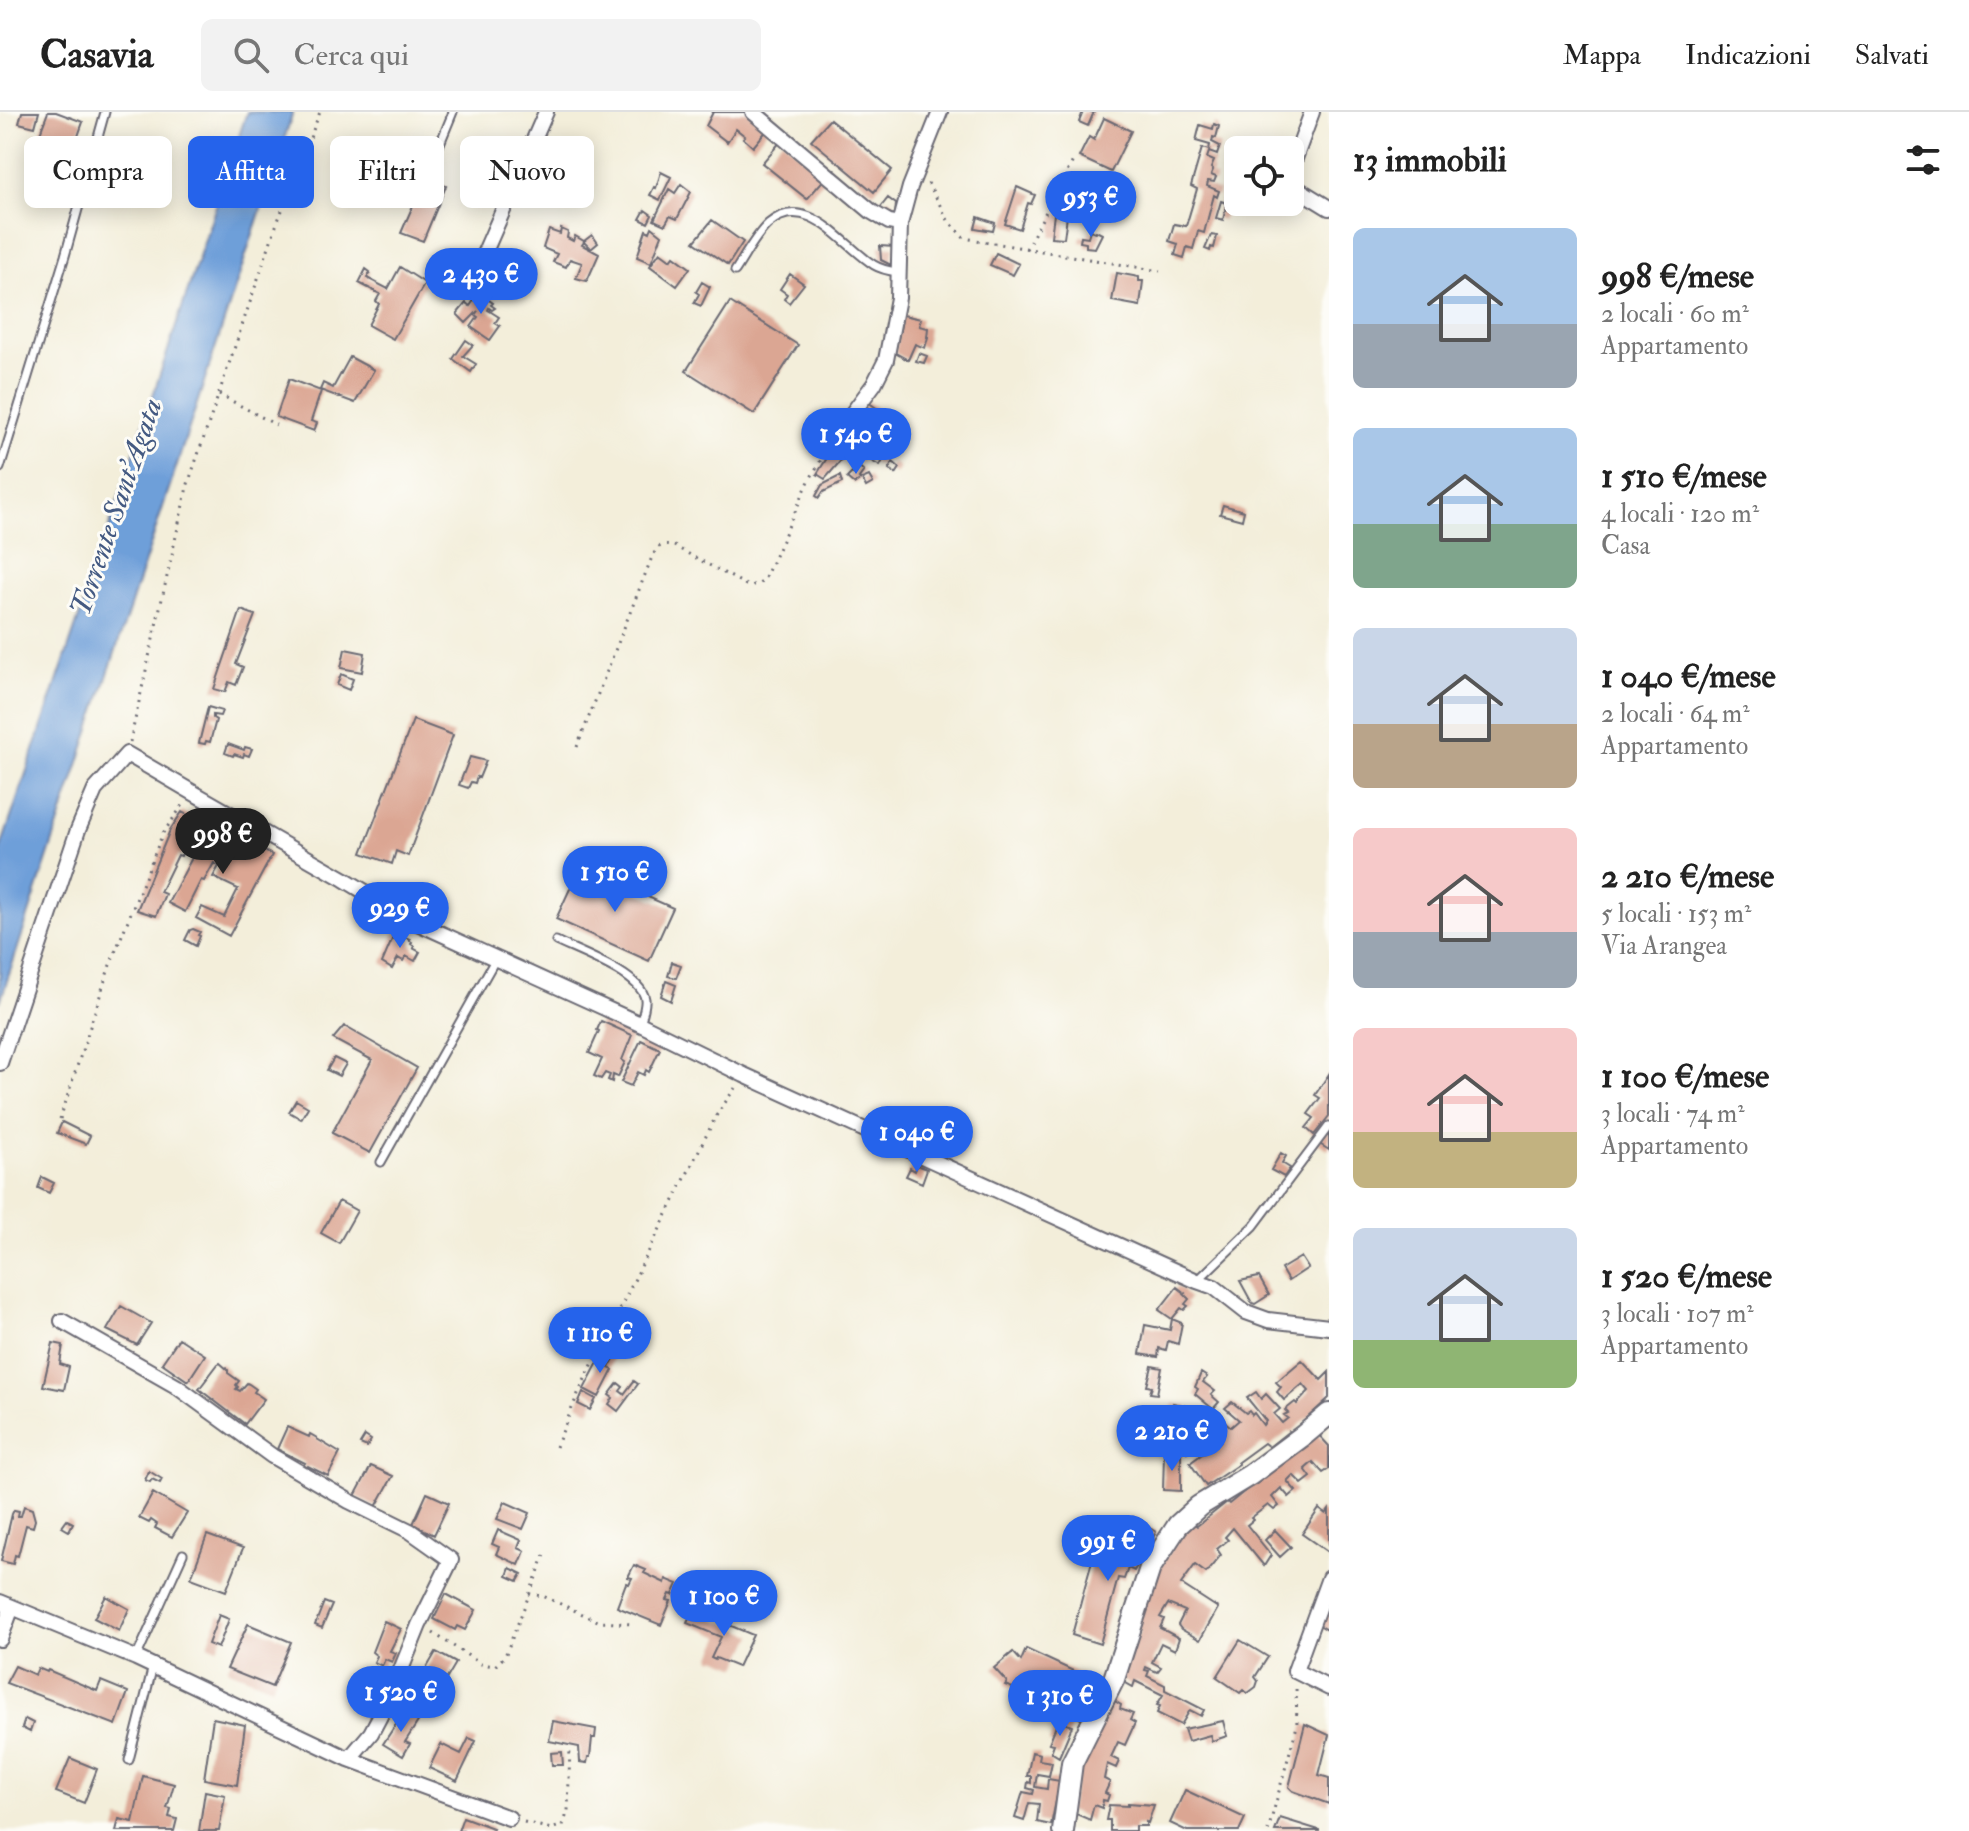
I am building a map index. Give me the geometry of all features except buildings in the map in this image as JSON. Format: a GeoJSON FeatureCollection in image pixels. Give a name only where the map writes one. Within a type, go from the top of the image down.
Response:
{"type":"FeatureCollection","features":[{"type":"Feature","properties":{"kind":"street"},"geometry":{"type":"LineString","coordinates":[[470,286],[546,112]]}},
{"type":"Feature","properties":{"kind":"street"},"geometry":{"type":"LineString","coordinates":[[753,112],[872,212],[889,222],[900,224]]}},
{"type":"Feature","properties":{"kind":"street"},"geometry":{"type":"LineString","coordinates":[[828,446],[874,384],[886,360],[898,298],[900,224],[910,187],[940,112]]}},
{"type":"Feature","properties":{"kind":"street"},"geometry":{"type":"LineString","coordinates":[[1312,112],[1293,164],[1291,179],[1298,189],[1329,208]]}},
{"type":"Feature","properties":{"kind":"street"},"geometry":{"type":"LineString","coordinates":[[0,1063],[78,830],[95,790],[127,754],[411,920],[744,1075],[1214,1287],[1246,1312],[1268,1320],[1329,1327]]}},
{"type":"Feature","properties":{"kind":"street"},"geometry":{"type":"LineString","coordinates":[[62,1321],[176,1386],[272,1456],[349,1501],[410,1531],[451,1560],[419,1625],[390,1697],[371,1733],[349,1759]]}},
{"type":"Feature","properties":{"kind":"street"},"geometry":{"type":"LineString","coordinates":[[1063,1831],[1072,1763],[1114,1679],[1150,1568],[1178,1525],[1199,1506],[1250,1475],[1329,1414]]}},
{"type":"Feature","properties":{"kind":"street"},"geometry":{"type":"LineString","coordinates":[[1329,1578],[1295,1671],[1329,1688]]}},
{"type":"Feature","properties":{"kind":"street"},"geometry":{"type":"LineString","coordinates":[[0,1639],[6,1605],[136,1658],[349,1759],[509,1818]]}},
{"type":"Feature","properties":{"kind":"lane"},"geometry":{"type":"LineString","coordinates":[[0,468],[105,112]]}},
{"type":"Feature","properties":{"kind":"lane"},"geometry":{"type":"LineString","coordinates":[[443,136],[453,112]]}},
{"type":"Feature","properties":{"kind":"lane"},"geometry":{"type":"LineString","coordinates":[[735,271],[769,223],[793,214],[809,216],[821,222],[871,263],[883,270],[898,272]]}},
{"type":"Feature","properties":{"kind":"lane"},"geometry":{"type":"LineString","coordinates":[[556,941],[621,972],[638,984],[645,1000],[640,1024]]}},
{"type":"Feature","properties":{"kind":"lane"},"geometry":{"type":"LineString","coordinates":[[381,1162],[495,960]]}},
{"type":"Feature","properties":{"kind":"lane"},"geometry":{"type":"LineString","coordinates":[[1197,1281],[1254,1226],[1329,1126]]}},
{"type":"Feature","properties":{"kind":"lane"},"geometry":{"type":"LineString","coordinates":[[136,1658],[183,1554]]}},
{"type":"Feature","properties":{"kind":"lane"},"geometry":{"type":"LineString","coordinates":[[129,1760],[153,1666]]}},
{"type":"Feature","properties":{"kind":"path"},"geometry":{"type":"LineString","coordinates":[[127,754],[187,487],[276,226],[320,112]]}},
{"type":"Feature","properties":{"kind":"path"},"geometry":{"type":"LineString","coordinates":[[1026,249],[1073,161]]}},
{"type":"Feature","properties":{"kind":"path"},"geometry":{"type":"LineString","coordinates":[[918,165],[948,220],[964,238],[1160,271]]}},
{"type":"Feature","properties":{"kind":"path"},"geometry":{"type":"LineString","coordinates":[[219,394],[276,425]]}},
{"type":"Feature","properties":{"kind":"path"},"geometry":{"type":"LineString","coordinates":[[577,747],[659,546],[665,543],[674,546],[746,585],[758,585],[764,580],[828,446]]}},
{"type":"Feature","properties":{"kind":"path"},"geometry":{"type":"LineString","coordinates":[[60,1119],[116,951],[163,833],[192,792]]}},
{"type":"Feature","properties":{"kind":"path"},"geometry":{"type":"LineString","coordinates":[[556,1447],[580,1389],[716,1116],[744,1075]]}},
{"type":"Feature","properties":{"kind":"path"},"geometry":{"type":"LineString","coordinates":[[419,1625],[481,1664],[495,1666],[505,1656],[546,1552]]}},
{"type":"Feature","properties":{"kind":"path"},"geometry":{"type":"LineString","coordinates":[[529,1594],[543,1596],[600,1622],[632,1624]]}},
{"type":"Feature","properties":{"kind":"path"},"geometry":{"type":"LineString","coordinates":[[1268,1831],[1297,1726],[1295,1671]]}},
{"type":"Feature","properties":{"kind":"path"},"geometry":{"type":"LineString","coordinates":[[509,1818],[551,1829],[563,1825],[568,1811],[570,1747]]}},
{"type":"Feature","properties":{"kind":"water"},"geometry":{"type":"Polygon","coordinates":[[[247,112],[293,112],[285,136],[239,136],[247,112]]]}},
{"type":"Feature","properties":{"kind":"water","name":"Torrente Sant'Agata"},"geometry":{"type":"Polygon","coordinates":[[[215,208],[261,208],[0,1002],[0,850],[215,208]]]}}]}
